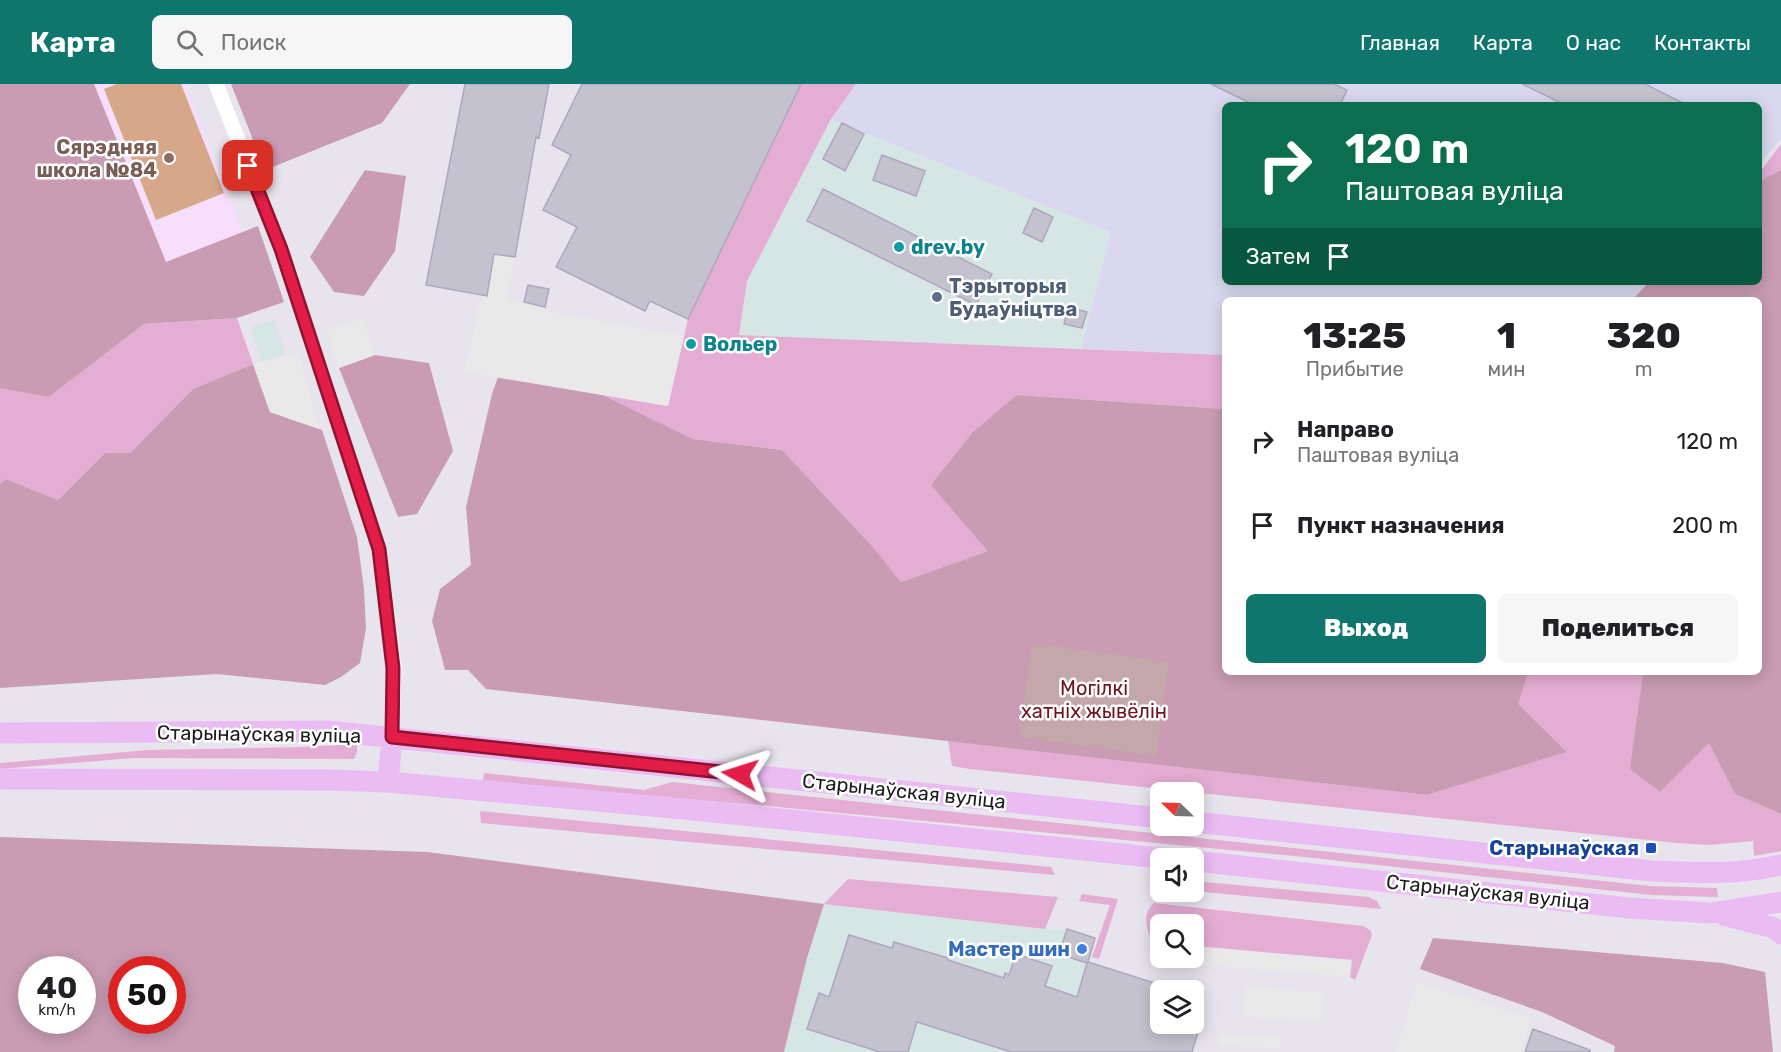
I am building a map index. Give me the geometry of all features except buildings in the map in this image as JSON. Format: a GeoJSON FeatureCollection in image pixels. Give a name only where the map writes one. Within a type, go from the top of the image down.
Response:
{"type":"FeatureCollection","features":[{"type":"Feature","properties":{"kind":"main road","name":"Старынаўская вуліца"},"geometry":{"type":"LineString","coordinates":[[0,733],[328,731],[1150,817]]}},
{"type":"Feature","properties":{"kind":"main road"},"geometry":{"type":"LineString","coordinates":[[388,782],[392,737]]}},
{"type":"Feature","properties":{"kind":"main road","name":"Старынаўская вуліца"},"geometry":{"type":"LineString","coordinates":[[0,780],[388,782],[684,808],[1150,857]]}},
{"type":"Feature","properties":{"kind":"main road","name":"Старынаўская вуліца"},"geometry":{"type":"LineString","coordinates":[[1204,823],[1652,871],[1717,874],[1771,867]]}},
{"type":"Feature","properties":{"kind":"main road","name":"Старынаўская вуліца"},"geometry":{"type":"LineString","coordinates":[[1204,862],[1405,882],[1553,900],[1711,913],[1781,902]]}},
{"type":"Feature","properties":{"kind":"main road"},"geometry":{"type":"LineString","coordinates":[[1771,867],[1781,877]]}},
{"type":"Feature","properties":{"kind":"main road"},"geometry":{"type":"LineString","coordinates":[[1711,913],[1756,922],[1774,928],[1781,934]]}},
{"type":"Feature","properties":{"kind":"street"},"geometry":{"type":"LineString","coordinates":[[216,84],[281,249],[379,549],[393,668],[392,737]]}},
{"type":"Feature","properties":{"kind":"shaded area","name":"Сярэдняя школа №84"},"geometry":{"type":"Polygon","coordinates":[[[94,84],[185,84],[243,232],[166,262],[94,84]]]}},
{"type":"Feature","properties":{"kind":"shaded area","name":"Сярэдняя школа №84"},"geometry":{"type":"Polygon","coordinates":[[[117,84],[181,84],[224,193],[156,220],[104,89],[117,84]]]}},
{"type":"Feature","properties":{"kind":"shaded area"},"geometry":{"type":"Polygon","coordinates":[[[801,84],[856,84],[831,119],[747,281],[739,335],[1222,355],[1222,409],[1016,395],[988,551],[901,582],[874,548],[782,450],[693,439],[603,395],[668,406],[688,319],[801,84]]]}},
{"type":"Feature","properties":{"kind":"shaded area"},"geometry":{"type":"Polygon","coordinates":[[[856,84],[1781,84],[1781,140],[1762,161],[1762,102],[1222,102],[1222,285],[1646,285],[1635,297],[1222,297],[1222,355],[1081,349],[1111,232],[831,119],[856,84]]]}},
{"type":"Feature","properties":{"kind":"shaded area"},"geometry":{"type":"Polygon","coordinates":[[[831,119],[1111,232],[1081,349],[739,336],[747,281],[831,119]]]}},
{"type":"Feature","properties":{"kind":"shaded area"},"geometry":{"type":"Polygon","coordinates":[[[1781,144],[1781,170],[1762,180],[1762,169],[1781,144]]]}},
{"type":"Feature","properties":{"kind":"shaded area"},"geometry":{"type":"Polygon","coordinates":[[[494,254],[515,257],[506,299],[545,307],[545,311],[684,336],[668,406],[464,372],[482,295],[487,296],[494,254]]]}},
{"type":"Feature","properties":{"kind":"shaded area"},"geometry":{"type":"Polygon","coordinates":[[[237,318],[253,364],[193,389],[130,453],[105,453],[58,500],[6,479],[0,484],[0,387],[49,397],[144,324],[237,318]]]}},
{"type":"Feature","properties":{"kind":"shaded area"},"geometry":{"type":"Polygon","coordinates":[[[363,318],[375,355],[339,368],[326,331],[363,318]]]}},
{"type":"Feature","properties":{"kind":"shaded area"},"geometry":{"type":"Polygon","coordinates":[[[274,320],[286,355],[262,362],[251,327],[274,320]]]}},
{"type":"Feature","properties":{"kind":"shaded area"},"geometry":{"type":"Polygon","coordinates":[[[298,352],[319,429],[270,412],[253,364],[298,352]]]}},
{"type":"Feature","properties":{"kind":"shaded area"},"geometry":{"type":"Polygon","coordinates":[[[1527,675],[1643,675],[1631,769],[1660,792],[1709,742],[1735,794],[1781,814],[1781,851],[1754,856],[1753,841],[1710,845],[1677,843],[1204,793],[1204,782],[1150,782],[1150,788],[970,769],[952,766],[948,740],[1427,795],[1567,752],[1517,704],[1527,675]]]}},
{"type":"Feature","properties":{"kind":"shaded area"},"geometry":{"type":"Polygon","coordinates":[[[357,744],[354,759],[134,758],[0,769],[0,763],[148,750],[357,744]]]}},
{"type":"Feature","properties":{"kind":"shaded area"},"geometry":{"type":"Polygon","coordinates":[[[484,773],[644,790],[672,782],[1150,833],[1150,836],[1180,836],[1650,886],[1717,888],[1718,897],[1651,895],[1304,857],[767,806],[483,782],[484,773]]]}},
{"type":"Feature","properties":{"kind":"shaded area"},"geometry":{"type":"Polygon","coordinates":[[[480,811],[1051,867],[1055,875],[481,823],[480,811]]]}},
{"type":"Feature","properties":{"kind":"shaded area"},"geometry":{"type":"Polygon","coordinates":[[[848,879],[1058,897],[1045,929],[824,904],[848,879]]]}},
{"type":"Feature","properties":{"kind":"shaded area"},"geometry":{"type":"Polygon","coordinates":[[[1204,882],[1369,897],[1377,901],[1381,909],[1204,892],[1204,882]]]}},
{"type":"Feature","properties":{"kind":"shaded area"},"geometry":{"type":"Polygon","coordinates":[[[1082,894],[1118,899],[1099,959],[1092,957],[1110,905],[1079,901],[1082,894]]]}},
{"type":"Feature","properties":{"kind":"shaded area"},"geometry":{"type":"Polygon","coordinates":[[[1154,903],[1363,926],[1370,930],[1372,935],[1355,980],[1350,977],[1351,960],[1204,947],[1204,914],[1150,914],[1150,935],[1146,921],[1149,908],[1154,903]]]}},
{"type":"Feature","properties":{"kind":"shaded area"},"geometry":{"type":"Polygon","coordinates":[[[824,904],[1045,929],[1067,929],[1095,938],[1059,1052],[784,1052],[807,958],[824,904]]]}},
{"type":"Feature","properties":{"kind":"shaded area"},"geometry":{"type":"Polygon","coordinates":[[[1204,947],[1352,960],[1350,977],[1204,965],[1204,947]]]}},
{"type":"Feature","properties":{"kind":"shaded area"},"geometry":{"type":"Polygon","coordinates":[[[1417,983],[1531,1018],[1521,1052],[1396,1052],[1417,983]]]}},
{"type":"Feature","properties":{"kind":"shaded area"},"geometry":{"type":"Polygon","coordinates":[[[1246,987],[1323,993],[1321,1022],[1243,1016],[1246,987]]]}},
{"type":"Feature","properties":{"kind":"shaded area"},"geometry":{"type":"Polygon","coordinates":[[[1219,1034],[1280,1036],[1280,1048],[1218,1046],[1219,1034]]]}},
{"type":"Feature","properties":{"kind":"green space"},"geometry":{"type":"Polygon","coordinates":[[[0,84],[94,84],[166,262],[258,226],[284,302],[237,318],[144,324],[49,397],[0,388],[0,84]]]}},
{"type":"Feature","properties":{"kind":"green space"},"geometry":{"type":"Polygon","coordinates":[[[231,84],[410,84],[382,123],[265,170],[231,84]]]}},
{"type":"Feature","properties":{"kind":"green space"},"geometry":{"type":"Polygon","coordinates":[[[365,170],[406,176],[395,251],[364,296],[334,292],[310,257],[365,170]]]}},
{"type":"Feature","properties":{"kind":"green space"},"geometry":{"type":"Polygon","coordinates":[[[1781,170],[1781,814],[1735,794],[1709,743],[1660,792],[1630,769],[1643,675],[1762,675],[1762,297],[1635,297],[1646,285],[1762,285],[1762,180],[1781,170]]]}},
{"type":"Feature","properties":{"kind":"green space"},"geometry":{"type":"Polygon","coordinates":[[[375,355],[429,363],[453,451],[417,514],[398,517],[339,368],[375,355]]]}},
{"type":"Feature","properties":{"kind":"green space"},"geometry":{"type":"Polygon","coordinates":[[[253,364],[270,412],[322,430],[357,537],[364,589],[366,628],[360,663],[325,685],[217,674],[0,688],[0,484],[6,479],[58,500],[105,453],[130,453],[193,389],[253,364]]]}},
{"type":"Feature","properties":{"kind":"green space"},"geometry":{"type":"Polygon","coordinates":[[[498,377],[603,395],[693,439],[782,450],[874,548],[901,582],[988,551],[931,485],[973,432],[1017,395],[1222,409],[1222,675],[1527,675],[1518,704],[1567,752],[1427,795],[486,689],[468,670],[445,670],[432,621],[440,589],[471,565],[466,507],[498,377]]]}},
{"type":"Feature","properties":{"kind":"green space","name":"Могілкі хатніх жывёлін"},"geometry":{"type":"Polygon","coordinates":[[[1032,643],[1169,662],[1156,756],[1019,737],[1032,643]]]}},
{"type":"Feature","properties":{"kind":"green space"},"geometry":{"type":"Polygon","coordinates":[[[0,837],[427,852],[824,904],[807,958],[784,1052],[0,1052],[0,837]]]}},
{"type":"Feature","properties":{"kind":"green space"},"geometry":{"type":"Polygon","coordinates":[[[1433,938],[1723,963],[1765,972],[1773,1052],[1614,1052],[1615,1046],[1542,1012],[1420,969],[1433,938]]]}},
{"type":"Feature","properties":{"kind":"place","name":"Сярэдняя школа №84"},"geometry":{"type":"Point","coordinates":[169,158]}},
{"type":"Feature","properties":{"kind":"place","name":"drev.by"},"geometry":{"type":"Point","coordinates":[899,247]}},
{"type":"Feature","properties":{"kind":"place","name":"Тэрыторыя Будаўніцтва"},"geometry":{"type":"Point","coordinates":[937,297]}},
{"type":"Feature","properties":{"kind":"place","name":"Вольер"},"geometry":{"type":"Point","coordinates":[691,344]}},
{"type":"Feature","properties":{"kind":"place","name":"Старынаўская"},"geometry":{"type":"Point","coordinates":[1651,848]}},
{"type":"Feature","properties":{"kind":"place","name":"Мастер шин"},"geometry":{"type":"Point","coordinates":[1082,949]}},
{"type":"Feature","properties":{"kind":"route"},"geometry":{"type":"LineString","coordinates":[[248,166],[281,249],[379,549],[393,668],[392,737],[740,774]]}}]}
